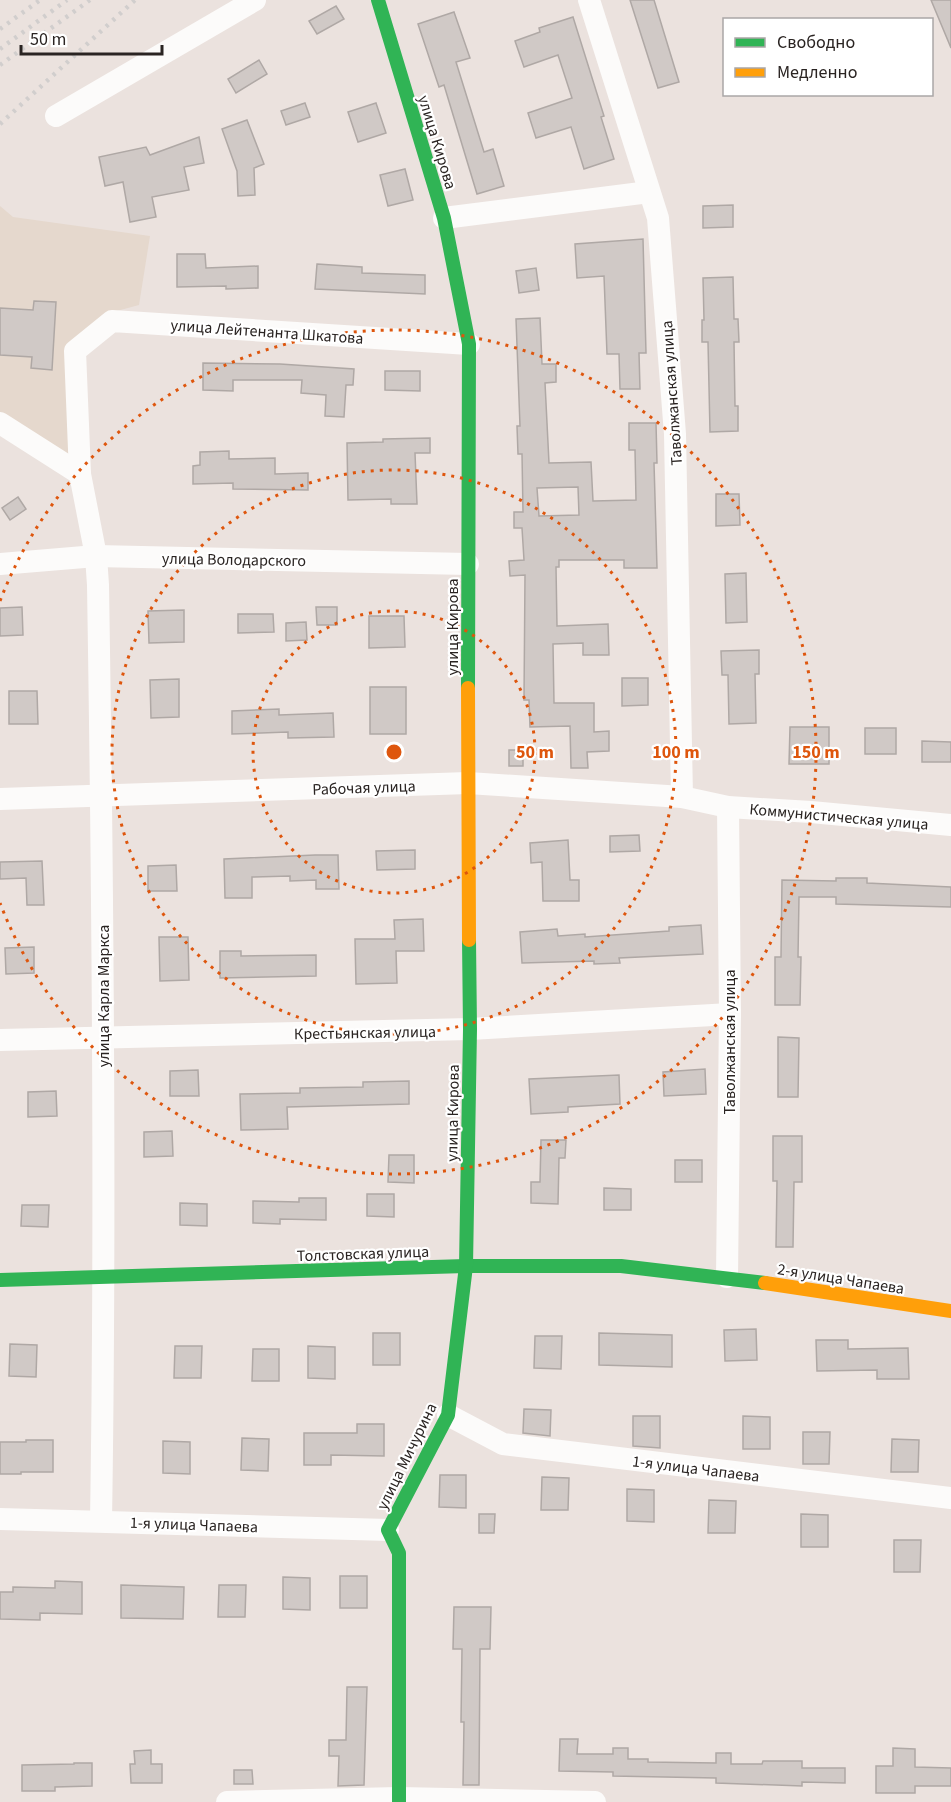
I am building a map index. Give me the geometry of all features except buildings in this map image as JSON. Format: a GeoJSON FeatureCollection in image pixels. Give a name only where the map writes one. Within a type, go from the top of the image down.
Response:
{"type":"FeatureCollection","features":[{"type":"Feature","properties":{"kind":"street"},"geometry":{"type":"LineString","coordinates":[[56,116],[255,0]]}},
{"type":"Feature","properties":{"kind":"street","name":"улица Кирова"},"geometry":{"type":"LineString","coordinates":[[378,0],[444,218],[470,344],[468,564],[470,1029],[465,1266]]}},
{"type":"Feature","properties":{"kind":"street","name":"Таволжанская улица"},"geometry":{"type":"LineString","coordinates":[[589,0],[658,218],[675,434],[682,797]]}},
{"type":"Feature","properties":{"kind":"street"},"geometry":{"type":"LineString","coordinates":[[444,218],[649,192]]}},
{"type":"Feature","properties":{"kind":"street","name":"улица Лейтенанта Шкатова"},"geometry":{"type":"LineString","coordinates":[[75,351],[112,321],[470,344]]}},
{"type":"Feature","properties":{"kind":"street","name":"улица Карла Маркса"},"geometry":{"type":"LineString","coordinates":[[75,351],[80,474],[96,556],[98,585],[102,795],[105,1278],[101,1521]]}},
{"type":"Feature","properties":{"kind":"street"},"geometry":{"type":"LineString","coordinates":[[0,423],[80,474]]}},
{"type":"Feature","properties":{"kind":"street","name":"улица Володарского"},"geometry":{"type":"LineString","coordinates":[[0,564],[96,556],[468,564]]}},
{"type":"Feature","properties":{"kind":"street","name":"Рабочая улица"},"geometry":{"type":"LineString","coordinates":[[0,799],[468,783],[682,797],[728,807]]}},
{"type":"Feature","properties":{"kind":"street","name":"Таволжанская улица"},"geometry":{"type":"LineString","coordinates":[[727,1276],[730,1014],[728,807]]}},
{"type":"Feature","properties":{"kind":"street","name":"Коммунистическая улица"},"geometry":{"type":"LineString","coordinates":[[728,807],[951,825]]}},
{"type":"Feature","properties":{"kind":"street","name":"Крестьянская улица"},"geometry":{"type":"LineString","coordinates":[[0,1040],[470,1029],[730,1014]]}},
{"type":"Feature","properties":{"kind":"street","name":"Толстовская улица"},"geometry":{"type":"LineString","coordinates":[[0,1280],[465,1266],[621,1266],[727,1276]]}},
{"type":"Feature","properties":{"kind":"street","name":"улица Мичурина"},"geometry":{"type":"LineString","coordinates":[[399,1800],[399,1553],[388,1530],[448,1415],[465,1266]]}},
{"type":"Feature","properties":{"kind":"street","name":"2-я улица Чапаева"},"geometry":{"type":"LineString","coordinates":[[727,1276],[951,1311]]}},
{"type":"Feature","properties":{"kind":"street","name":"1-я улица Чапаева"},"geometry":{"type":"LineString","coordinates":[[448,1415],[503,1444],[951,1498]]}},
{"type":"Feature","properties":{"kind":"street","name":"1-я улица Чапаева"},"geometry":{"type":"LineString","coordinates":[[0,1519],[388,1530]]}},
{"type":"Feature","properties":{"kind":"street"},"geometry":{"type":"LineString","coordinates":[[227,1802],[399,1800],[594,1802]]}},
{"type":"Feature","properties":{"kind":"shaded area"},"geometry":{"type":"Polygon","coordinates":[[[0,206],[13,217],[150,236],[139,305],[113,312],[68,348],[72,459],[0,414],[0,206]]]}},
{"type":"Feature","properties":{"kind":"railway"},"geometry":{"type":"LineString","coordinates":[[0,29],[40,0]]}},
{"type":"Feature","properties":{"kind":"railway"},"geometry":{"type":"LineString","coordinates":[[0,49],[67,0]]}},
{"type":"Feature","properties":{"kind":"railway"},"geometry":{"type":"LineString","coordinates":[[0,65],[90,0]]}},
{"type":"Feature","properties":{"kind":"railway"},"geometry":{"type":"LineString","coordinates":[[0,124],[135,0]]}},
{"type":"Feature","properties":{"kind":"traffic: fast"},"geometry":{"type":"LineString","coordinates":[[378,0],[444,218],[469,344],[468,688]]}},
{"type":"Feature","properties":{"kind":"traffic: fast"},"geometry":{"type":"LineString","coordinates":[[399,1802],[399,1553],[388,1530],[448,1415],[466,1266],[470,1029],[469,940]]}},
{"type":"Feature","properties":{"kind":"traffic: fast"},"geometry":{"type":"LineString","coordinates":[[0,1280],[466,1266],[621,1266],[765,1283]]}},
{"type":"Feature","properties":{"kind":"traffic: slow"},"geometry":{"type":"LineString","coordinates":[[468,688],[469,940]]}},
{"type":"Feature","properties":{"kind":"traffic: slow"},"geometry":{"type":"LineString","coordinates":[[765,1283],[951,1311]]}}]}
